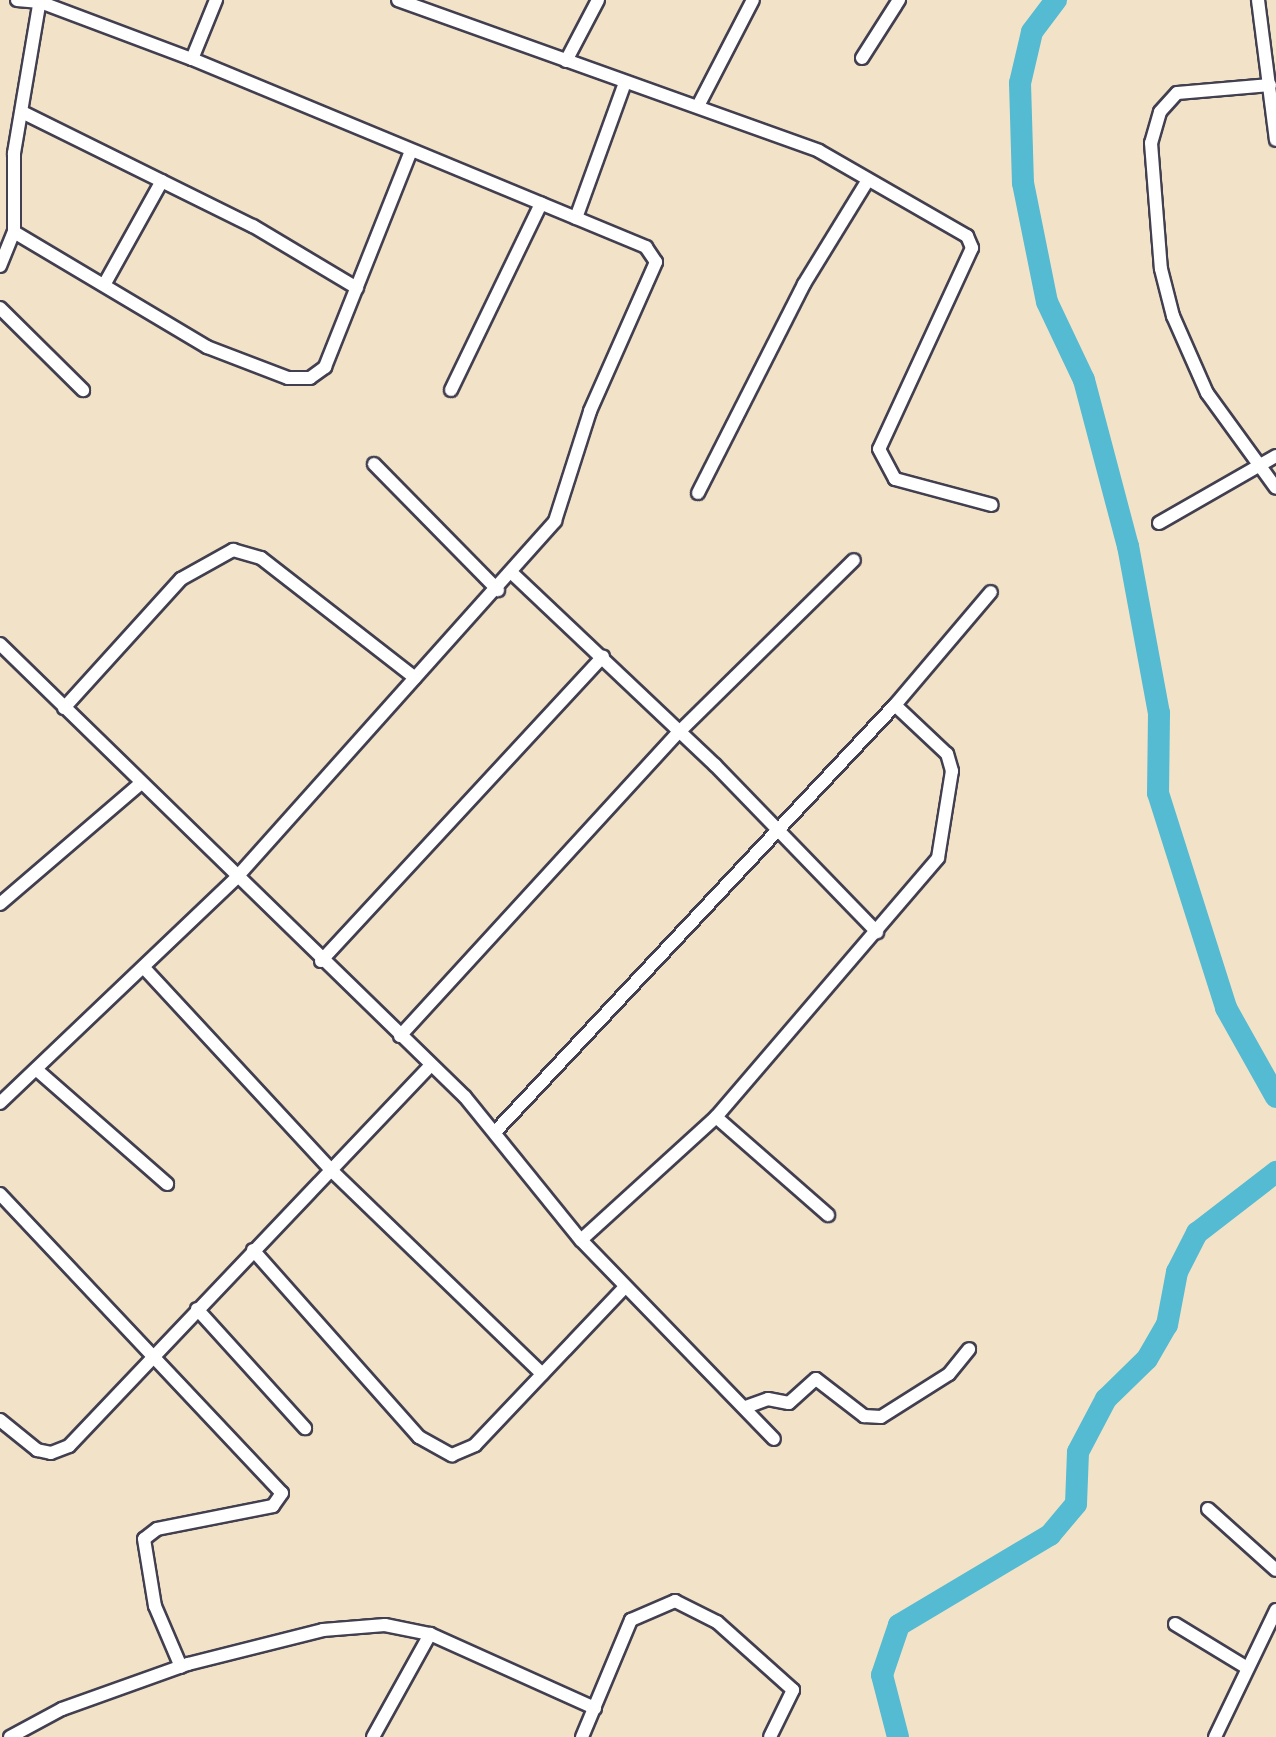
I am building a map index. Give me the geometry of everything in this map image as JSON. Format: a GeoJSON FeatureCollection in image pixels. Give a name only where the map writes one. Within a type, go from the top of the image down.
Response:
{"type":"FeatureCollection","features":[{"type":"Feature","properties":{"kind":"street"},"geometry":{"type":"LineString","coordinates":[[0,1103],[146,970],[236,878],[513,574],[567,496],[590,412],[656,262],[646,247],[192,60],[40,1],[17,0]]}},
{"type":"Feature","properties":{"kind":"street"},"geometry":{"type":"LineString","coordinates":[[192,60],[216,0]]}},
{"type":"Feature","properties":{"kind":"street"},"geometry":{"type":"LineString","coordinates":[[398,0],[819,151],[972,244],[879,450],[882,463],[895,480],[923,491],[992,505]]}},
{"type":"Feature","properties":{"kind":"street"},"geometry":{"type":"LineString","coordinates":[[566,61],[598,0]]}},
{"type":"Feature","properties":{"kind":"street"},"geometry":{"type":"LineString","coordinates":[[698,106],[753,0]]}},
{"type":"Feature","properties":{"kind":"street"},"geometry":{"type":"LineString","coordinates":[[862,58],[899,0]]}},
{"type":"Feature","properties":{"kind":"street"},"geometry":{"type":"LineString","coordinates":[[1258,0],[1276,140]]}},
{"type":"Feature","properties":{"kind":"street"},"geometry":{"type":"LineString","coordinates":[[0,266],[14,232],[6,183],[40,1]]}},
{"type":"Feature","properties":{"kind":"street"},"geometry":{"type":"LineString","coordinates":[[576,218],[625,82]]}},
{"type":"Feature","properties":{"kind":"street"},"geometry":{"type":"LineString","coordinates":[[1270,85],[1177,92],[1160,112],[1151,143],[1161,270],[1173,316],[1208,393],[1276,488]]}},
{"type":"Feature","properties":{"kind":"street"},"geometry":{"type":"LineString","coordinates":[[22,112],[162,181],[356,288]]}},
{"type":"Feature","properties":{"kind":"street"},"geometry":{"type":"LineString","coordinates":[[14,232],[207,346],[300,380],[325,367],[411,151]]}},
{"type":"Feature","properties":{"kind":"street"},"geometry":{"type":"LineString","coordinates":[[698,493],[804,284],[868,180]]}},
{"type":"Feature","properties":{"kind":"street"},"geometry":{"type":"LineString","coordinates":[[104,285],[162,181]]}},
{"type":"Feature","properties":{"kind":"street"},"geometry":{"type":"LineString","coordinates":[[451,390],[541,204]]}},
{"type":"Feature","properties":{"kind":"street"},"geometry":{"type":"LineString","coordinates":[[0,308],[83,390]]}},
{"type":"Feature","properties":{"kind":"street"},"geometry":{"type":"LineString","coordinates":[[1159,523],[1276,456]]}},
{"type":"Feature","properties":{"kind":"street"},"geometry":{"type":"LineString","coordinates":[[374,464],[498,590]]}},
{"type":"Feature","properties":{"kind":"street"},"geometry":{"type":"LineString","coordinates":[[64,708],[181,578],[233,550],[261,558],[416,678]]}},
{"type":"Feature","properties":{"kind":"street"},"geometry":{"type":"LineString","coordinates":[[400,1036],[679,732],[854,560]]}},
{"type":"Feature","properties":{"kind":"street"},"geometry":{"type":"LineString","coordinates":[[513,574],[603,656],[877,932]]}},
{"type":"Feature","properties":{"kind":"street"},"geometry":{"type":"LineString","coordinates":[[494,1132],[896,706],[991,592]]}},
{"type":"Feature","properties":{"kind":"street"},"geometry":{"type":"LineString","coordinates":[[0,644],[494,1132],[581,1240],[774,1439]]}},
{"type":"Feature","properties":{"kind":"street"},"geometry":{"type":"LineString","coordinates":[[321,960],[603,656]]}},
{"type":"Feature","properties":{"kind":"street"},"geometry":{"type":"LineString","coordinates":[[581,1240],[716,1116],[938,858],[952,771],[938,740],[896,706]]}},
{"type":"Feature","properties":{"kind":"street"},"geometry":{"type":"LineString","coordinates":[[0,904],[140,785]]}},
{"type":"Feature","properties":{"kind":"street"},"geometry":{"type":"LineString","coordinates":[[146,970],[330,1170],[542,1374]]}},
{"type":"Feature","properties":{"kind":"street"},"geometry":{"type":"LineString","coordinates":[[0,1420],[26,1445],[51,1453],[69,1446],[429,1067]]}},
{"type":"Feature","properties":{"kind":"street"},"geometry":{"type":"LineString","coordinates":[[37,1070],[167,1184]]}},
{"type":"Feature","properties":{"kind":"street"},"geometry":{"type":"LineString","coordinates":[[716,1116],[828,1215]]}},
{"type":"Feature","properties":{"kind":"street"},"geometry":{"type":"LineString","coordinates":[[0,1194],[150,1358],[282,1494],[272,1506],[157,1529],[144,1539],[155,1606],[181,1667]]}},
{"type":"Feature","properties":{"kind":"street"},"geometry":{"type":"LineString","coordinates":[[253,1250],[419,1437],[452,1455],[475,1445],[626,1287]]}},
{"type":"Feature","properties":{"kind":"street"},"geometry":{"type":"LineString","coordinates":[[197,1310],[305,1428]]}},
{"type":"Feature","properties":{"kind":"street"},"geometry":{"type":"LineString","coordinates":[[746,1407],[768,1399],[789,1402],[816,1379],[864,1416],[881,1418],[949,1374],[969,1349]]}},
{"type":"Feature","properties":{"kind":"street"},"geometry":{"type":"LineString","coordinates":[[1208,1510],[1276,1570]]}},
{"type":"Feature","properties":{"kind":"street"},"geometry":{"type":"LineString","coordinates":[[582,1737],[631,1620],[675,1601],[716,1622],[793,1690],[770,1737]]}},
{"type":"Feature","properties":{"kind":"street"},"geometry":{"type":"LineString","coordinates":[[1215,1737],[1244,1666],[1276,1610]]}},
{"type":"Feature","properties":{"kind":"street"},"geometry":{"type":"LineString","coordinates":[[1174,1624],[1244,1666]]}},
{"type":"Feature","properties":{"kind":"street"},"geometry":{"type":"LineString","coordinates":[[10,1737],[62,1709],[181,1667],[323,1630],[385,1625],[430,1634],[595,1708]]}},
{"type":"Feature","properties":{"kind":"street"},"geometry":{"type":"LineString","coordinates":[[372,1737],[430,1634]]}},
{"type":"Feature","properties":{"kind":"waterway"},"geometry":{"type":"LineString","coordinates":[[1056,0],[1032,32],[1020,83],[1023,183],[1047,302],[1084,380],[1128,546],[1159,713],[1158,793],[1226,1008],[1276,1097]]}},
{"type":"Feature","properties":{"kind":"waterway"},"geometry":{"type":"LineString","coordinates":[[898,1737],[882,1675],[899,1625],[1050,1535],[1076,1504],[1078,1452],[1106,1399],[1147,1359],[1167,1325],[1177,1272],[1197,1233],[1276,1172]]}}]}
